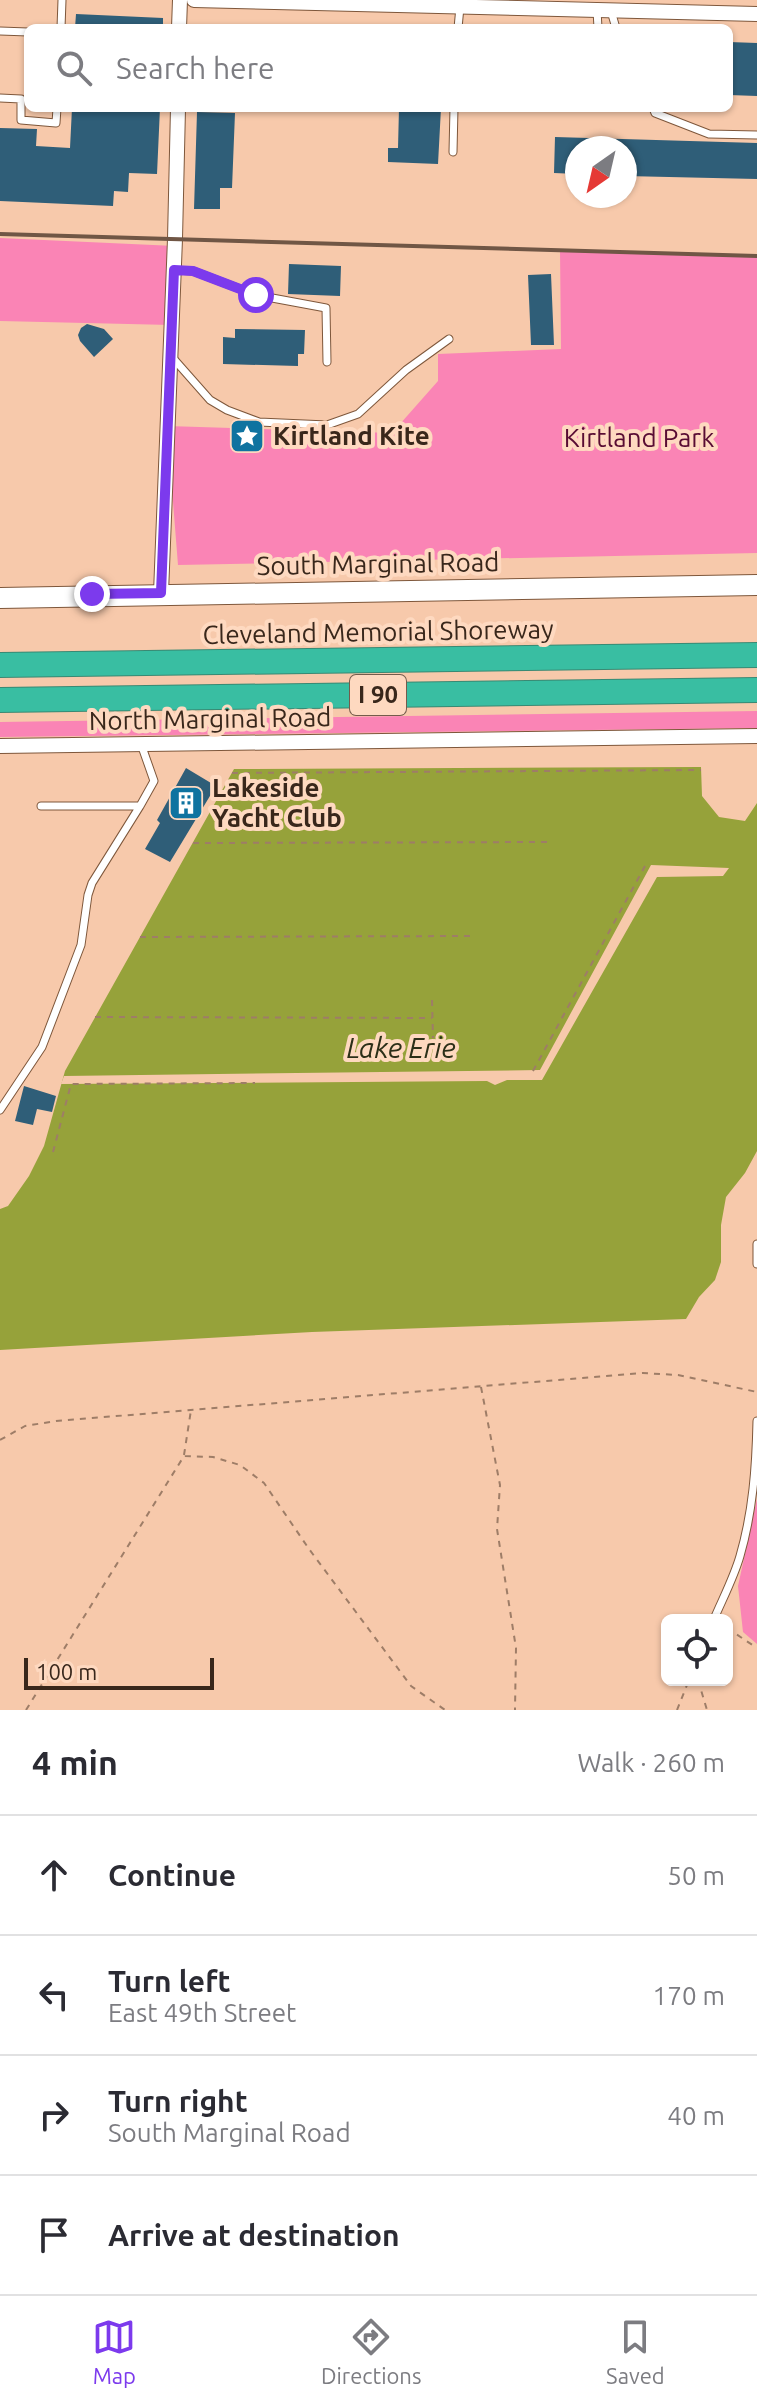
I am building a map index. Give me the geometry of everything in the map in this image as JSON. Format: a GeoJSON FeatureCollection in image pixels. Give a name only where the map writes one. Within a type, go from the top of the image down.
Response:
{"type":"FeatureCollection","features":[{"type":"Feature","properties":{"kind":"highway","name":"Cleveland Memorial Shoreway"},"geometry":{"type":"LineString","coordinates":[[0,665],[757,655]]}},
{"type":"Feature","properties":{"kind":"highway","name":"I 90"},"geometry":{"type":"LineString","coordinates":[[0,700],[757,690]]}},
{"type":"Feature","properties":{"kind":"street"},"geometry":{"type":"LineString","coordinates":[[179,24],[180,0]]}},
{"type":"Feature","properties":{"kind":"street"},"geometry":{"type":"LineString","coordinates":[[194,0],[460,7],[549,4],[757,14]]}},
{"type":"Feature","properties":{"kind":"street"},"geometry":{"type":"LineString","coordinates":[[161,593],[178,112]]}},
{"type":"Feature","properties":{"kind":"street","name":"South Marginal Road"},"geometry":{"type":"LineString","coordinates":[[0,598],[757,585]]}},
{"type":"Feature","properties":{"kind":"street","name":"North Marginal Road"},"geometry":{"type":"LineString","coordinates":[[0,746],[757,736]]}},
{"type":"Feature","properties":{"kind":"lane"},"geometry":{"type":"LineString","coordinates":[[61,24],[62,0]]}},
{"type":"Feature","properties":{"kind":"lane"},"geometry":{"type":"LineString","coordinates":[[458,24],[460,7]]}},
{"type":"Feature","properties":{"kind":"lane"},"geometry":{"type":"LineString","coordinates":[[601,24],[614,8]]}},
{"type":"Feature","properties":{"kind":"lane"},"geometry":{"type":"LineString","coordinates":[[0,31],[24,32]]}},
{"type":"Feature","properties":{"kind":"lane"},"geometry":{"type":"LineString","coordinates":[[0,98],[21,99],[21,120],[56,123],[57,112]]}},
{"type":"Feature","properties":{"kind":"lane"},"geometry":{"type":"LineString","coordinates":[[453,152],[454,112]]}},
{"type":"Feature","properties":{"kind":"lane"},"geometry":{"type":"LineString","coordinates":[[655,112],[709,134],[757,135]]}},
{"type":"Feature","properties":{"kind":"lane"},"geometry":{"type":"LineString","coordinates":[[174,270],[193,271],[256,295],[326,308],[327,362]]}},
{"type":"Feature","properties":{"kind":"lane"},"geometry":{"type":"LineString","coordinates":[[170,356],[210,400],[227,410],[259,422],[327,425],[358,414],[406,370],[449,339]]}},
{"type":"Feature","properties":{"kind":"lane"},"geometry":{"type":"LineString","coordinates":[[0,1110],[42,1047],[81,945],[92,883],[154,781],[141,744]]}},
{"type":"Feature","properties":{"kind":"lane"},"geometry":{"type":"LineString","coordinates":[[41,806],[140,806]]}},
{"type":"Feature","properties":{"kind":"lane"},"geometry":{"type":"LineString","coordinates":[[757,1244],[757,1264]]}},
{"type":"Feature","properties":{"kind":"lane"},"geometry":{"type":"LineString","coordinates":[[716,1614],[739,1559],[749,1523],[755,1484],[757,1421]]}},
{"type":"Feature","properties":{"kind":"path"},"geometry":{"type":"LineString","coordinates":[[232,773],[701,770]]}},
{"type":"Feature","properties":{"kind":"path"},"geometry":{"type":"LineString","coordinates":[[193,843],[549,842]]}},
{"type":"Feature","properties":{"kind":"path"},"geometry":{"type":"LineString","coordinates":[[533,1071],[645,866]]}},
{"type":"Feature","properties":{"kind":"path"},"geometry":{"type":"LineString","coordinates":[[140,937],[474,936]]}},
{"type":"Feature","properties":{"kind":"path"},"geometry":{"type":"LineString","coordinates":[[432,1000],[433,1038]]}},
{"type":"Feature","properties":{"kind":"path"},"geometry":{"type":"LineString","coordinates":[[95,1017],[432,1018]]}},
{"type":"Feature","properties":{"kind":"path"},"geometry":{"type":"LineString","coordinates":[[53,1152],[71,1084],[255,1083]]}},
{"type":"Feature","properties":{"kind":"path"},"geometry":{"type":"LineString","coordinates":[[0,1440],[25,1426],[56,1421],[643,1373],[678,1375],[757,1392]]}},
{"type":"Feature","properties":{"kind":"path"},"geometry":{"type":"LineString","coordinates":[[481,1386],[500,1485],[497,1529],[516,1648],[515,1710]]}},
{"type":"Feature","properties":{"kind":"path"},"geometry":{"type":"LineString","coordinates":[[26,1710],[184,1456],[191,1409]]}},
{"type":"Feature","properties":{"kind":"path"},"geometry":{"type":"LineString","coordinates":[[184,1456],[213,1457],[240,1465],[264,1483],[411,1686],[445,1710]]}},
{"type":"Feature","properties":{"kind":"path"},"geometry":{"type":"LineString","coordinates":[[733,1632],[757,1648]]}},
{"type":"Feature","properties":{"kind":"path"},"geometry":{"type":"LineString","coordinates":[[677,1710],[687,1686]]}},
{"type":"Feature","properties":{"kind":"path"},"geometry":{"type":"LineString","coordinates":[[700,1686],[707,1710]]}},
{"type":"Feature","properties":{"kind":"green space"},"geometry":{"type":"Polygon","coordinates":[[[0,238],[175,246],[171,325],[0,321],[0,238]]]}},
{"type":"Feature","properties":{"kind":"green space","name":"Kirtland Park"},"geometry":{"type":"Polygon","coordinates":[[[560,250],[757,256],[757,553],[178,565],[167,426],[392,433],[438,381],[438,354],[561,349],[560,250]]]}},
{"type":"Feature","properties":{"kind":"green space"},"geometry":{"type":"Polygon","coordinates":[[[757,711],[757,728],[0,737],[0,722],[757,711]]]}},
{"type":"Feature","properties":{"kind":"green space"},"geometry":{"type":"Polygon","coordinates":[[[757,1499],[757,1644],[743,1632],[738,1586],[757,1499]]]}},
{"type":"Feature","properties":{"kind":"water","name":"Lake Erie"},"geometry":{"type":"Polygon","coordinates":[[[701,767],[702,796],[719,817],[745,821],[757,803],[757,1151],[726,1197],[721,1225],[721,1262],[715,1280],[699,1297],[686,1319],[312,1332],[0,1350],[0,1209],[8,1206],[29,1176],[44,1146],[65,1071],[234,769],[701,767]]]}},
{"type":"Feature","properties":{"kind":"pier"},"geometry":{"type":"Polygon","coordinates":[[[651,865],[729,868],[723,876],[657,877],[542,1080],[507,1080],[495,1085],[487,1081],[61,1084],[64,1076],[540,1070],[651,865]]]}},
{"type":"Feature","properties":{"kind":"building"},"geometry":{"type":"Polygon","coordinates":[[[76,14],[163,18],[163,24],[75,24],[76,14]]]}},
{"type":"Feature","properties":{"kind":"building"},"geometry":{"type":"Polygon","coordinates":[[[733,42],[757,43],[757,96],[733,95],[733,42]]]}},
{"type":"Feature","properties":{"kind":"building"},"geometry":{"type":"Polygon","coordinates":[[[72,112],[160,112],[157,174],[129,173],[128,192],[114,191],[113,206],[0,201],[0,128],[37,129],[36,146],[70,148],[72,112]]]}},
{"type":"Feature","properties":{"kind":"building"},"geometry":{"type":"Polygon","coordinates":[[[197,112],[235,113],[232,188],[220,188],[220,209],[194,209],[197,112]]]}},
{"type":"Feature","properties":{"kind":"building"},"geometry":{"type":"Polygon","coordinates":[[[399,112],[441,112],[438,164],[388,162],[388,148],[398,148],[399,112]]]}},
{"type":"Feature","properties":{"kind":"building"},"geometry":{"type":"Polygon","coordinates":[[[555,137],[565,137],[565,173],[554,173],[555,137]]]}},
{"type":"Feature","properties":{"kind":"building"},"geometry":{"type":"Polygon","coordinates":[[[637,139],[757,143],[757,179],[637,176],[637,139]]]}},
{"type":"Feature","properties":{"kind":"building"},"geometry":{"type":"Polygon","coordinates":[[[289,264],[341,266],[340,296],[288,294],[289,264]]]}},
{"type":"Feature","properties":{"kind":"building"},"geometry":{"type":"Polygon","coordinates":[[[551,274],[554,345],[531,345],[528,275],[551,274]]]}},
{"type":"Feature","properties":{"kind":"building"},"geometry":{"type":"Polygon","coordinates":[[[87,324],[104,329],[113,339],[94,357],[78,335],[87,324]]]}},
{"type":"Feature","properties":{"kind":"building"},"geometry":{"type":"Polygon","coordinates":[[[235,329],[305,330],[304,354],[298,354],[298,366],[223,364],[223,337],[235,338],[235,329]]]}},
{"type":"Feature","properties":{"kind":"building","name":"Lakeside Yacht Club"},"geometry":{"type":"Polygon","coordinates":[[[186,768],[216,786],[170,862],[145,849],[186,768]]]}},
{"type":"Feature","properties":{"kind":"building"},"geometry":{"type":"Polygon","coordinates":[[[24,1086],[56,1096],[52,1112],[37,1109],[33,1125],[15,1121],[24,1086]]]}},
{"type":"Feature","properties":{"kind":"railway"},"geometry":{"type":"LineString","coordinates":[[0,234],[757,256]]}},
{"type":"Feature","properties":{"kind":"place","name":"Kirtland Kite"},"geometry":{"type":"Point","coordinates":[247,436]}},
{"type":"Feature","properties":{"kind":"place","name":"Lakeside Yacht Club"},"geometry":{"type":"Point","coordinates":[186,803]}},
{"type":"Feature","properties":{"kind":"route"},"geometry":{"type":"LineString","coordinates":[[92,594],[161,593],[174,270],[193,271],[256,295]]}}]}
